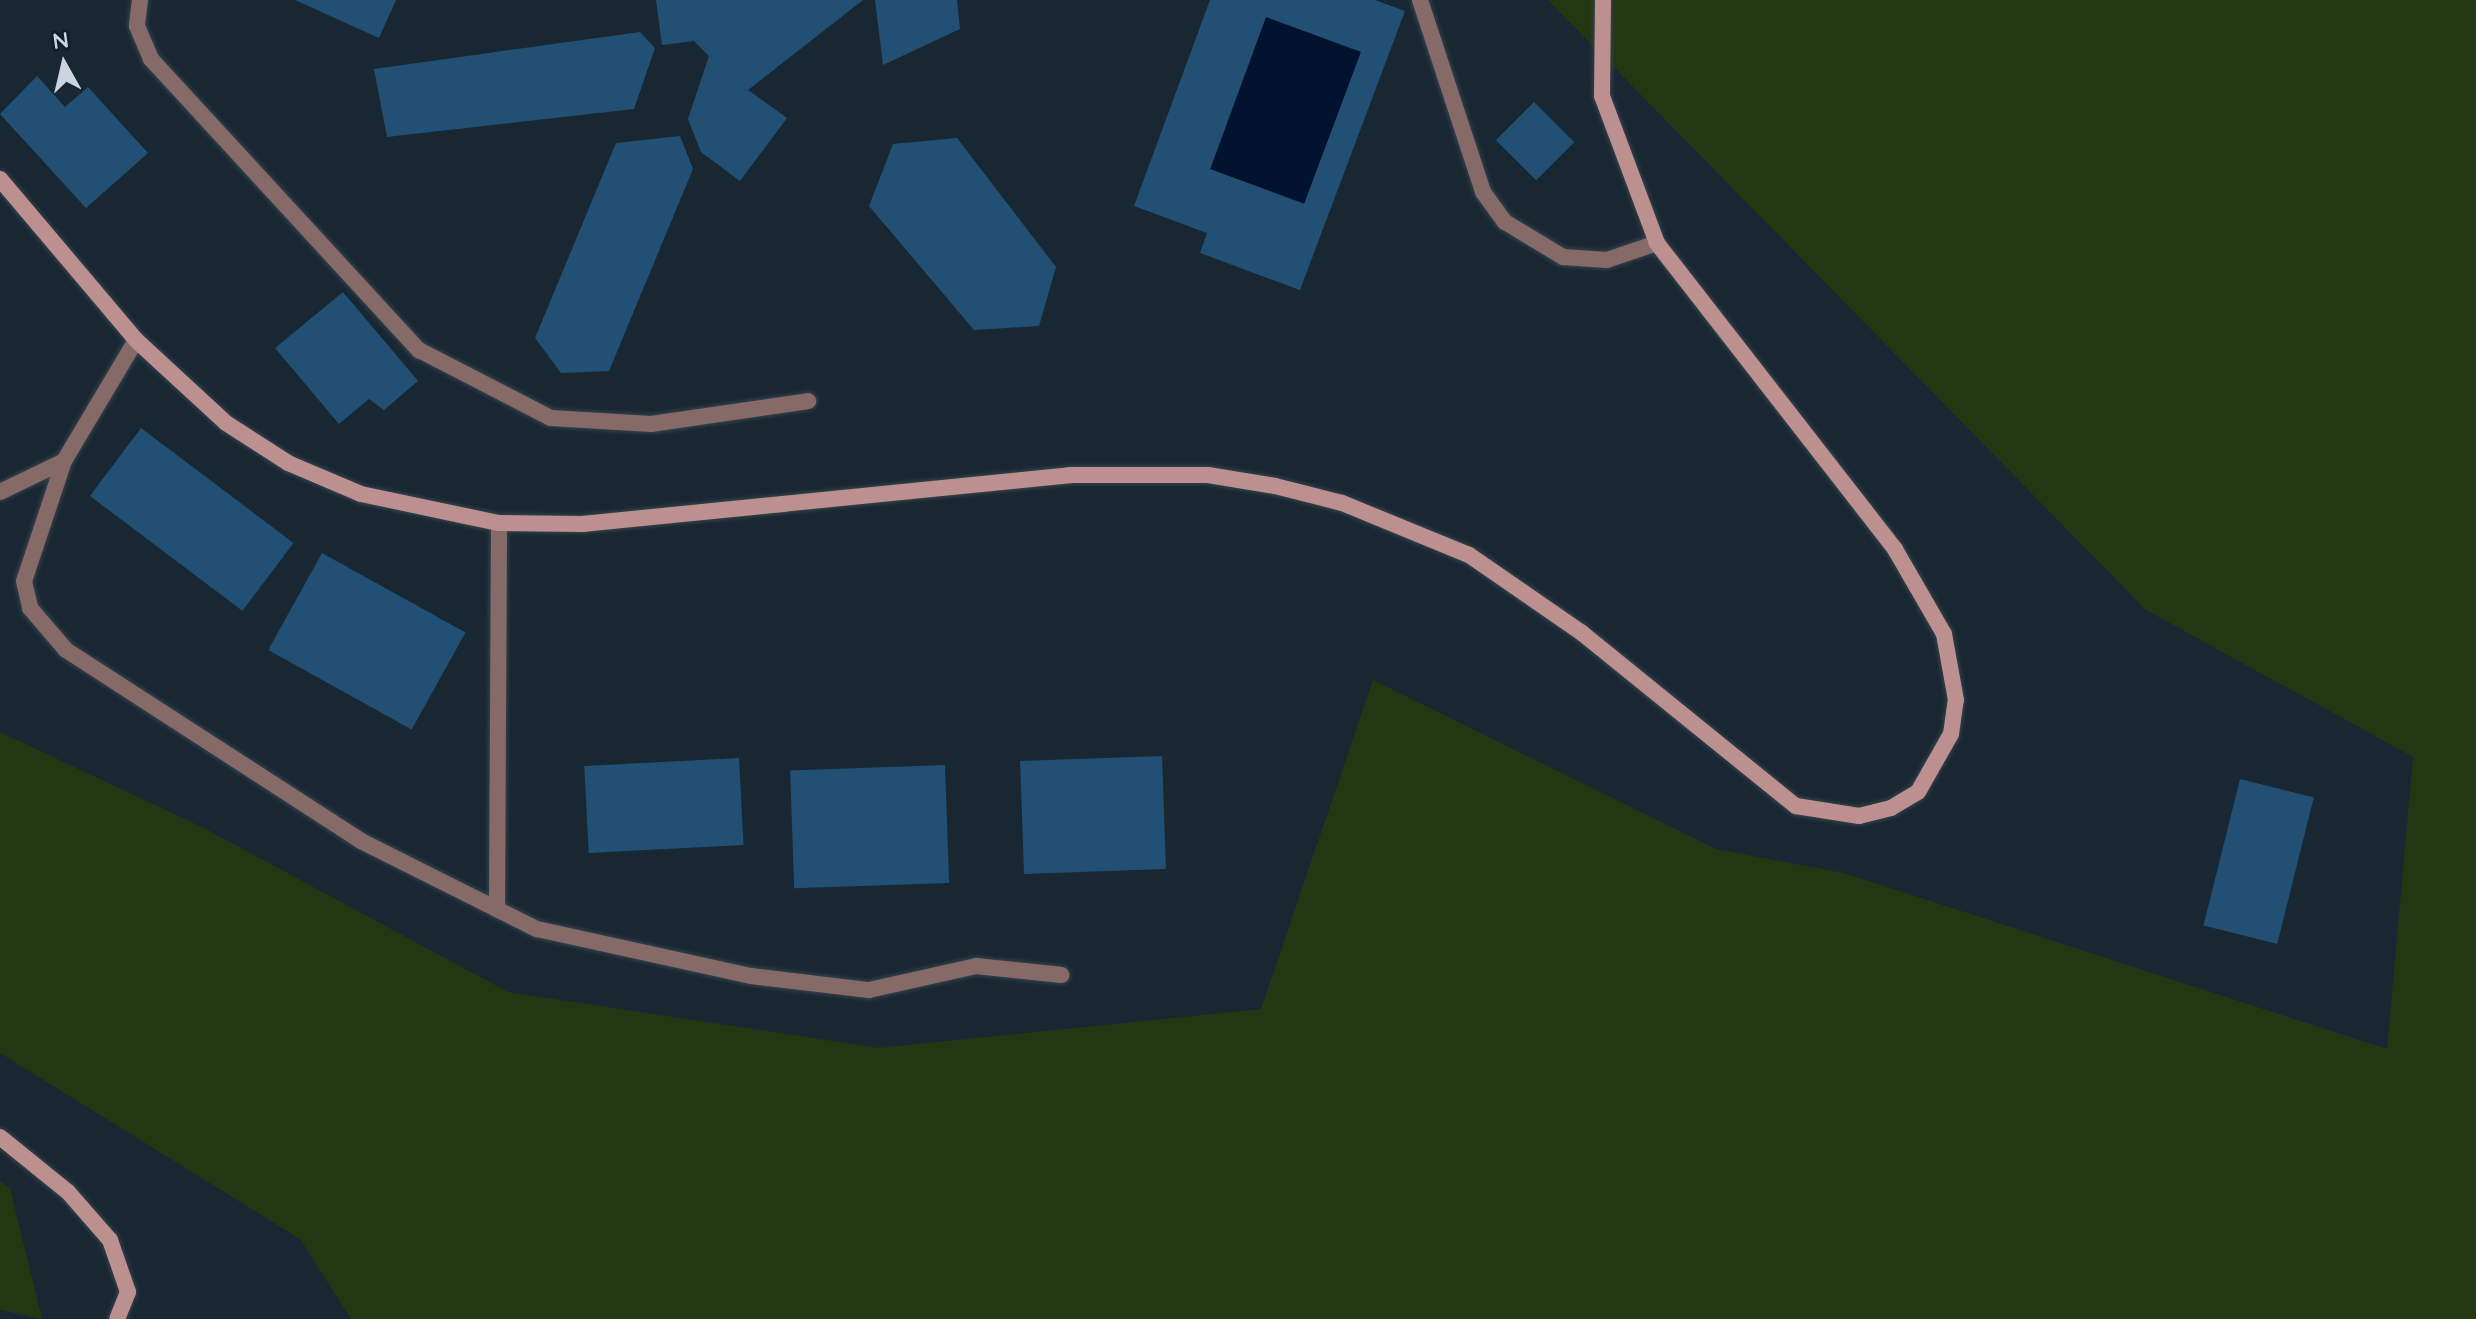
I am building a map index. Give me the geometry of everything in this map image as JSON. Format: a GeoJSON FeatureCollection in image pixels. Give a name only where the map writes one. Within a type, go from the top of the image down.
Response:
{"type":"FeatureCollection","features":[{"type":"Feature","properties":{"kind":"street"},"geometry":{"type":"LineString","coordinates":[[0,179],[136,340],[226,423],[288,463],[361,494],[499,523],[582,524],[1070,475],[1208,475],[1275,486],[1407,526],[1481,562],[1582,633],[1796,806],[1859,816],[1891,808],[1918,792],[1951,734],[1954,666],[1944,634],[1895,549],[1657,243],[1602,96],[1603,0]]}},
{"type":"Feature","properties":{"kind":"street"},"geometry":{"type":"LineString","coordinates":[[0,1137],[68,1192],[110,1240],[128,1292],[117,1319]]}},
{"type":"Feature","properties":{"kind":"lane"},"geometry":{"type":"LineString","coordinates":[[140,0],[137,26],[151,59],[419,350],[551,418],[651,424],[808,401]]}},
{"type":"Feature","properties":{"kind":"lane"},"geometry":{"type":"LineString","coordinates":[[1420,0],[1483,192],[1505,222],[1563,257],[1607,260],[1657,243]]}},
{"type":"Feature","properties":{"kind":"lane"},"geometry":{"type":"LineString","coordinates":[[136,340],[64,461],[24,581],[30,608],[66,650],[361,841],[537,929],[751,976],[869,990],[976,966],[1062,975]]}},
{"type":"Feature","properties":{"kind":"lane"},"geometry":{"type":"LineString","coordinates":[[0,492],[64,461]]}},
{"type":"Feature","properties":{"kind":"lane"},"geometry":{"type":"LineString","coordinates":[[497,909],[499,523]]}},
{"type":"Feature","properties":{"kind":"green space"},"geometry":{"type":"Polygon","coordinates":[[[1548,0],[2476,0],[2476,1319],[351,1319],[300,1239],[0,1053],[0,732],[202,827],[508,992],[879,1048],[1261,1009],[1373,680],[1716,849],[1844,873],[2387,1049],[2413,757],[2146,610],[1548,0]]]}},
{"type":"Feature","properties":{"kind":"green space"},"geometry":{"type":"Polygon","coordinates":[[[0,1181],[10,1188],[42,1319],[0,1310],[0,1181]]]}},
{"type":"Feature","properties":{"kind":"water"},"geometry":{"type":"Polygon","coordinates":[[[1266,17],[1361,52],[1306,204],[1211,169],[1266,17]]]}},
{"type":"Feature","properties":{"kind":"building"},"geometry":{"type":"Polygon","coordinates":[[[295,0],[396,0],[379,38],[295,0]]]}},
{"type":"Feature","properties":{"kind":"building"},"geometry":{"type":"Polygon","coordinates":[[[656,0],[863,0],[748,90],[787,118],[740,181],[701,152],[688,119],[709,56],[694,41],[662,45],[656,0]]]}},
{"type":"Feature","properties":{"kind":"building"},"geometry":{"type":"Polygon","coordinates":[[[875,0],[957,0],[960,29],[883,65],[875,0]]]}},
{"type":"Feature","properties":{"kind":"building"},"geometry":{"type":"Polygon","coordinates":[[[1210,0],[1375,0],[1405,11],[1300,290],[1200,253],[1207,233],[1134,206],[1210,0]],[[1266,17],[1210,169],[1304,204],[1361,52],[1266,17]]]}},
{"type":"Feature","properties":{"kind":"building"},"geometry":{"type":"Polygon","coordinates":[[[640,32],[655,48],[634,109],[387,137],[374,69],[640,32]]]}},
{"type":"Feature","properties":{"kind":"building"},"geometry":{"type":"Polygon","coordinates":[[[37,76],[65,107],[88,87],[148,153],[86,208],[0,114],[37,76]]]}},
{"type":"Feature","properties":{"kind":"building"},"geometry":{"type":"Polygon","coordinates":[[[1534,102],[1574,142],[1536,180],[1496,140],[1534,102]]]}},
{"type":"Feature","properties":{"kind":"building"},"geometry":{"type":"Polygon","coordinates":[[[680,136],[693,169],[609,371],[561,373],[535,338],[616,143],[680,136]]]}},
{"type":"Feature","properties":{"kind":"building"},"geometry":{"type":"Polygon","coordinates":[[[957,138],[1056,267],[1039,326],[974,330],[869,206],[893,144],[957,138]]]}},
{"type":"Feature","properties":{"kind":"building"},"geometry":{"type":"Polygon","coordinates":[[[343,292],[418,381],[384,410],[369,399],[339,424],[275,348],[343,292]]]}},
{"type":"Feature","properties":{"kind":"building"},"geometry":{"type":"Polygon","coordinates":[[[141,428],[294,543],[242,611],[90,496],[141,428]]]}},
{"type":"Feature","properties":{"kind":"building"},"geometry":{"type":"Polygon","coordinates":[[[322,553],[465,633],[412,730],[268,650],[322,553]]]}},
{"type":"Feature","properties":{"kind":"building"},"geometry":{"type":"Polygon","coordinates":[[[1162,756],[1166,869],[1024,874],[1020,761],[1162,756]]]}},
{"type":"Feature","properties":{"kind":"building"},"geometry":{"type":"Polygon","coordinates":[[[739,758],[744,845],[589,853],[584,766],[739,758]]]}},
{"type":"Feature","properties":{"kind":"building"},"geometry":{"type":"Polygon","coordinates":[[[945,765],[949,883],[794,888],[790,770],[945,765]]]}},
{"type":"Feature","properties":{"kind":"building"},"geometry":{"type":"Polygon","coordinates":[[[2240,779],[2314,797],[2277,944],[2203,926],[2240,779]]]}}]}
